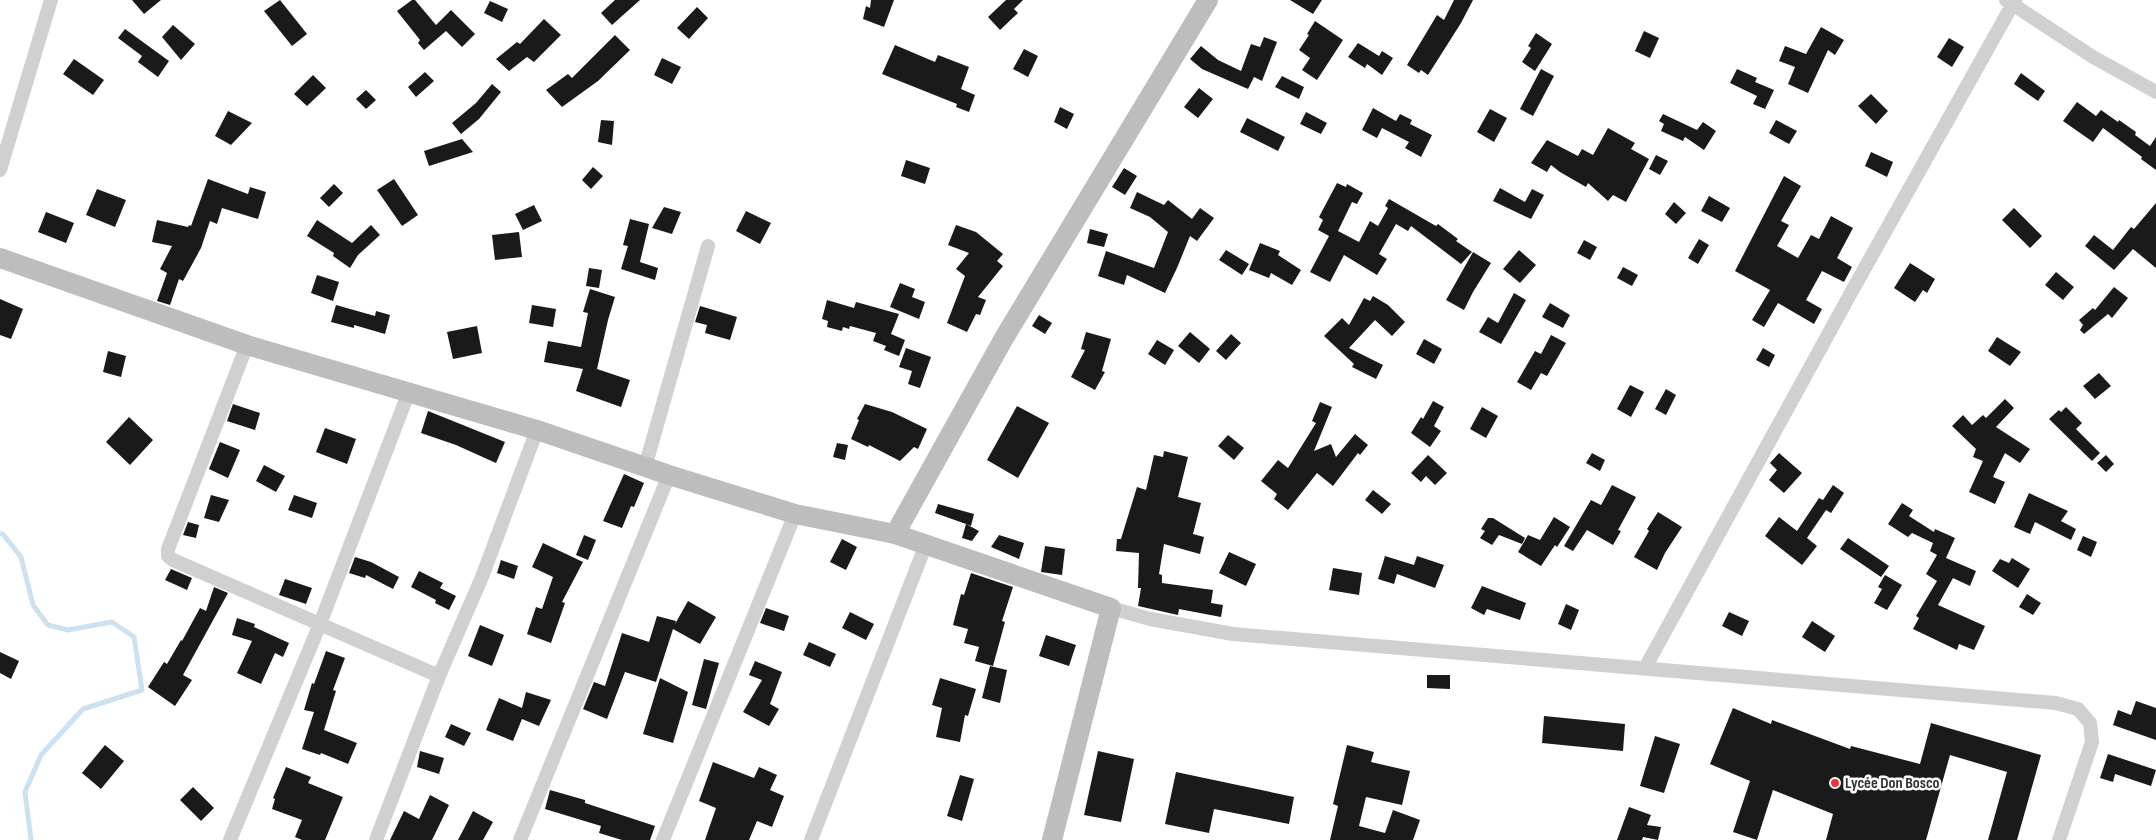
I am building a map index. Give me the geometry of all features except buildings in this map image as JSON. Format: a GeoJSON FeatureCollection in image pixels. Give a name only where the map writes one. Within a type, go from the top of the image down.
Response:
{"type":"FeatureCollection","features":[{"type":"Feature","properties":{"kind":"street"},"geometry":{"type":"LineString","coordinates":[[0,170],[51,0]]}},
{"type":"Feature","properties":{"kind":"street"},"geometry":{"type":"LineString","coordinates":[[895,534],[1004,338],[1208,0]]}},
{"type":"Feature","properties":{"kind":"street"},"geometry":{"type":"LineString","coordinates":[[1645,668],[2011,1],[2093,57],[2156,92]]}},
{"type":"Feature","properties":{"kind":"street"},"geometry":{"type":"LineString","coordinates":[[645,467],[708,246]]}},
{"type":"Feature","properties":{"kind":"street"},"geometry":{"type":"LineString","coordinates":[[0,258],[247,345],[408,394],[537,430],[669,475],[794,514],[895,534],[1111,608],[1150,619],[1233,634],[2056,703],[2078,709],[2090,723],[2092,742],[2059,840]]}},
{"type":"Feature","properties":{"kind":"street"},"geometry":{"type":"LineString","coordinates":[[247,345],[182,511],[168,550],[168,556],[173,560],[439,676]]}},
{"type":"Feature","properties":{"kind":"street"},"geometry":{"type":"LineString","coordinates":[[230,840],[320,624],[408,394]]}},
{"type":"Feature","properties":{"kind":"street"},"geometry":{"type":"LineString","coordinates":[[376,840],[439,676],[482,578],[537,430]]}},
{"type":"Feature","properties":{"kind":"street"},"geometry":{"type":"LineString","coordinates":[[520,840],[669,475]]}},
{"type":"Feature","properties":{"kind":"street"},"geometry":{"type":"LineString","coordinates":[[663,840],[794,514]]}},
{"type":"Feature","properties":{"kind":"street"},"geometry":{"type":"LineString","coordinates":[[811,840],[926,544]]}},
{"type":"Feature","properties":{"kind":"street"},"geometry":{"type":"LineString","coordinates":[[1052,840],[1111,608]]}},
{"type":"Feature","properties":{"kind":"waterway"},"geometry":{"type":"LineString","coordinates":[[0,534],[3,534],[21,557],[33,605],[48,625],[68,630],[112,622],[134,637],[142,690],[83,709],[41,755],[25,792],[31,840]]}},
{"type":"Feature","properties":{"kind":"place","name":"Lycée Don Bosco"},"geometry":{"type":"Point","coordinates":[1835,783]}}]}
